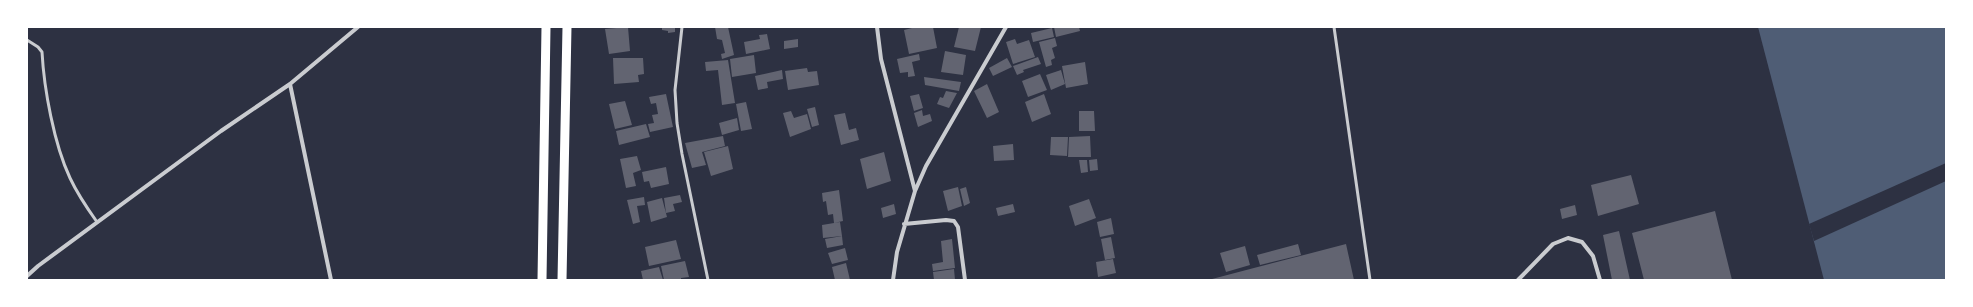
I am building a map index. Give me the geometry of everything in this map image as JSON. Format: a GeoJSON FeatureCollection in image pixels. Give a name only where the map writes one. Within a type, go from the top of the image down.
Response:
{"type":"FeatureCollection","features":[{"type":"Feature","properties":{"kind":"main road"},"geometry":{"type":"LineString","coordinates":[[542,280],[546,27]]}},
{"type":"Feature","properties":{"kind":"main road"},"geometry":{"type":"LineString","coordinates":[[562,280],[567,27]]}},
{"type":"Feature","properties":{"kind":"street"},"geometry":{"type":"LineString","coordinates":[[27,276],[96,222],[290,84],[358,27]]}},
{"type":"Feature","properties":{"kind":"street"},"geometry":{"type":"LineString","coordinates":[[877,27],[881,59],[915,191]]}},
{"type":"Feature","properties":{"kind":"street"},"geometry":{"type":"LineString","coordinates":[[893,280],[897,252],[904,224],[915,191],[926,166],[1006,27]]}},
{"type":"Feature","properties":{"kind":"street"},"geometry":{"type":"LineString","coordinates":[[290,84],[331,280]]}},
{"type":"Feature","properties":{"kind":"street"},"geometry":{"type":"LineString","coordinates":[[904,224],[946,220],[954,221],[958,227],[965,280]]}},
{"type":"Feature","properties":{"kind":"street"},"geometry":{"type":"LineString","coordinates":[[1518,280],[1553,244],[1568,238],[1582,242],[1592,256],[1600,280]]}},
{"type":"Feature","properties":{"kind":"lane"},"geometry":{"type":"LineString","coordinates":[[682,27],[675,90],[677,123],[683,160],[708,280]]}},
{"type":"Feature","properties":{"kind":"lane"},"geometry":{"type":"LineString","coordinates":[[1334,27],[1370,280]]}},
{"type":"Feature","properties":{"kind":"lane"},"geometry":{"type":"LineString","coordinates":[[27,40],[38,47],[42,52],[48,104],[65,167],[78,194],[96,222]]}},
{"type":"Feature","properties":{"kind":"water"},"geometry":{"type":"Polygon","coordinates":[[[1758,27],[1946,27],[1946,280],[1824,280],[1758,27]]]}},
{"type":"Feature","properties":{"kind":"pier"},"geometry":{"type":"Polygon","coordinates":[[[1946,163],[1946,181],[1814,241],[1809,224],[1946,163]]]}},
{"type":"Feature","properties":{"kind":"building"},"geometry":{"type":"Polygon","coordinates":[[[628,27],[630,51],[609,54],[605,29],[628,27]]]}},
{"type":"Feature","properties":{"kind":"building"},"geometry":{"type":"Polygon","coordinates":[[[662,27],[675,27],[675,32],[668,33],[668,31],[662,30],[662,27]]]}},
{"type":"Feature","properties":{"kind":"building"},"geometry":{"type":"Polygon","coordinates":[[[715,27],[728,27],[734,55],[722,59],[721,54],[725,53],[722,40],[717,39],[715,27]]]}},
{"type":"Feature","properties":{"kind":"building"},"geometry":{"type":"Polygon","coordinates":[[[916,27],[933,27],[937,48],[909,54],[904,30],[916,27]]]}},
{"type":"Feature","properties":{"kind":"building"},"geometry":{"type":"Polygon","coordinates":[[[959,27],[981,27],[975,51],[954,47],[959,27]]]}},
{"type":"Feature","properties":{"kind":"building"},"geometry":{"type":"Polygon","coordinates":[[[1054,27],[1079,27],[1080,31],[1056,37],[1054,27]]]}},
{"type":"Feature","properties":{"kind":"building"},"geometry":{"type":"Polygon","coordinates":[[[1052,28],[1054,37],[1033,42],[1031,33],[1052,28]]]}},
{"type":"Feature","properties":{"kind":"building"},"geometry":{"type":"Polygon","coordinates":[[[767,34],[770,49],[746,54],[744,42],[760,39],[759,35],[767,34]]]}},
{"type":"Feature","properties":{"kind":"building"},"geometry":{"type":"Polygon","coordinates":[[[1055,38],[1057,46],[1052,48],[1055,58],[1051,60],[1052,65],[1046,67],[1039,42],[1055,38]]]}},
{"type":"Feature","properties":{"kind":"building"},"geometry":{"type":"Polygon","coordinates":[[[798,39],[798,47],[784,49],[784,41],[798,39]]]}},
{"type":"Feature","properties":{"kind":"building"},"geometry":{"type":"Polygon","coordinates":[[[1015,39],[1017,44],[1029,40],[1035,57],[1013,64],[1006,42],[1015,39]]]}},
{"type":"Feature","properties":{"kind":"building"},"geometry":{"type":"Polygon","coordinates":[[[945,51],[966,55],[963,75],[941,72],[945,51]]]}},
{"type":"Feature","properties":{"kind":"building"},"geometry":{"type":"Polygon","coordinates":[[[919,54],[920,60],[912,62],[915,76],[908,77],[908,72],[900,73],[897,59],[919,54]]]}},
{"type":"Feature","properties":{"kind":"building"},"geometry":{"type":"Polygon","coordinates":[[[754,55],[756,73],[732,77],[730,59],[754,55]]]}},
{"type":"Feature","properties":{"kind":"building"},"geometry":{"type":"Polygon","coordinates":[[[1038,57],[1041,64],[1023,70],[1024,72],[1017,75],[1013,66],[1038,57]]]}},
{"type":"Feature","properties":{"kind":"building"},"geometry":{"type":"Polygon","coordinates":[[[613,58],[643,58],[644,74],[638,75],[639,82],[614,84],[613,58]]]}},
{"type":"Feature","properties":{"kind":"building"},"geometry":{"type":"Polygon","coordinates":[[[1007,58],[1012,67],[993,76],[989,68],[1007,58]]]}},
{"type":"Feature","properties":{"kind":"building"},"geometry":{"type":"Polygon","coordinates":[[[728,60],[735,103],[722,105],[718,70],[706,71],[705,62],[728,60]]]}},
{"type":"Feature","properties":{"kind":"building"},"geometry":{"type":"Polygon","coordinates":[[[1085,62],[1088,84],[1066,88],[1062,66],[1085,62]]]}},
{"type":"Feature","properties":{"kind":"building"},"geometry":{"type":"Polygon","coordinates":[[[807,68],[808,72],[817,71],[819,85],[788,90],[785,71],[807,68]]]}},
{"type":"Feature","properties":{"kind":"building"},"geometry":{"type":"Polygon","coordinates":[[[782,70],[783,79],[767,82],[768,88],[758,90],[755,76],[782,70]]]}},
{"type":"Feature","properties":{"kind":"building"},"geometry":{"type":"Polygon","coordinates":[[[1061,70],[1065,84],[1051,90],[1046,75],[1061,70]]]}},
{"type":"Feature","properties":{"kind":"building"},"geometry":{"type":"Polygon","coordinates":[[[1040,74],[1047,90],[1028,97],[1022,81],[1040,74]]]}},
{"type":"Feature","properties":{"kind":"building"},"geometry":{"type":"Polygon","coordinates":[[[924,77],[961,82],[959,91],[925,85],[924,77]]]}},
{"type":"Feature","properties":{"kind":"building"},"geometry":{"type":"Polygon","coordinates":[[[987,84],[999,112],[987,118],[974,91],[987,84]]]}},
{"type":"Feature","properties":{"kind":"building"},"geometry":{"type":"Polygon","coordinates":[[[946,91],[957,93],[949,108],[937,104],[940,97],[943,98],[946,91]]]}},
{"type":"Feature","properties":{"kind":"building"},"geometry":{"type":"Polygon","coordinates":[[[666,94],[673,127],[650,132],[648,124],[654,123],[652,115],[658,114],[656,103],[651,104],[649,97],[666,94]]]}},
{"type":"Feature","properties":{"kind":"building"},"geometry":{"type":"Polygon","coordinates":[[[919,94],[923,108],[914,111],[910,96],[919,94]]]}},
{"type":"Feature","properties":{"kind":"building"},"geometry":{"type":"Polygon","coordinates":[[[1044,94],[1051,114],[1032,122],[1025,102],[1044,94]]]}},
{"type":"Feature","properties":{"kind":"building"},"geometry":{"type":"Polygon","coordinates":[[[625,101],[632,125],[615,129],[609,104],[625,101]]]}},
{"type":"Feature","properties":{"kind":"building"},"geometry":{"type":"Polygon","coordinates":[[[746,102],[752,129],[741,131],[736,104],[746,102]]]}},
{"type":"Feature","properties":{"kind":"building"},"geometry":{"type":"Polygon","coordinates":[[[815,107],[819,125],[812,127],[807,109],[815,107]]]}},
{"type":"Feature","properties":{"kind":"building"},"geometry":{"type":"Polygon","coordinates":[[[922,110],[923,116],[930,114],[932,121],[918,127],[914,113],[922,110]]]}},
{"type":"Feature","properties":{"kind":"building"},"geometry":{"type":"Polygon","coordinates":[[[791,111],[794,118],[807,114],[811,129],[790,137],[783,113],[791,111]]]}},
{"type":"Feature","properties":{"kind":"building"},"geometry":{"type":"Polygon","coordinates":[[[1079,111],[1094,111],[1095,131],[1079,131],[1079,111]]]}},
{"type":"Feature","properties":{"kind":"building"},"geometry":{"type":"Polygon","coordinates":[[[845,113],[849,130],[856,128],[859,140],[841,145],[834,115],[845,113]]]}},
{"type":"Feature","properties":{"kind":"building"},"geometry":{"type":"Polygon","coordinates":[[[737,118],[739,130],[722,135],[719,123],[737,118]]]}},
{"type":"Feature","properties":{"kind":"building"},"geometry":{"type":"Polygon","coordinates":[[[646,124],[650,137],[619,145],[616,131],[646,124]]]}},
{"type":"Feature","properties":{"kind":"building"},"geometry":{"type":"Polygon","coordinates":[[[723,136],[725,146],[702,152],[706,165],[692,168],[685,143],[723,136]]]}},
{"type":"Feature","properties":{"kind":"building"},"geometry":{"type":"Polygon","coordinates":[[[1090,136],[1091,157],[1068,157],[1069,137],[1090,136]]]}},
{"type":"Feature","properties":{"kind":"building"},"geometry":{"type":"Polygon","coordinates":[[[1051,137],[1068,137],[1067,156],[1050,155],[1051,137]]]}},
{"type":"Feature","properties":{"kind":"building"},"geometry":{"type":"Polygon","coordinates":[[[1013,144],[1014,160],[994,161],[993,146],[1013,144]]]}},
{"type":"Feature","properties":{"kind":"building"},"geometry":{"type":"Polygon","coordinates":[[[728,146],[733,169],[711,176],[704,152],[728,146]]]}},
{"type":"Feature","properties":{"kind":"building"},"geometry":{"type":"Polygon","coordinates":[[[884,152],[891,181],[867,189],[860,159],[884,152]]]}},
{"type":"Feature","properties":{"kind":"building"},"geometry":{"type":"Polygon","coordinates":[[[637,156],[641,170],[633,173],[636,186],[626,188],[620,159],[637,156]]]}},
{"type":"Feature","properties":{"kind":"building"},"geometry":{"type":"Polygon","coordinates":[[[1097,159],[1098,170],[1090,171],[1089,160],[1097,159]]]}},
{"type":"Feature","properties":{"kind":"building"},"geometry":{"type":"Polygon","coordinates":[[[1079,160],[1087,160],[1088,172],[1081,173],[1079,160]]]}},
{"type":"Feature","properties":{"kind":"building"},"geometry":{"type":"Polygon","coordinates":[[[666,167],[669,184],[651,188],[649,181],[644,182],[642,172],[666,167]]]}},
{"type":"Feature","properties":{"kind":"building"},"geometry":{"type":"Polygon","coordinates":[[[1631,175],[1639,204],[1598,216],[1591,185],[1631,175]]]}},
{"type":"Feature","properties":{"kind":"building"},"geometry":{"type":"Polygon","coordinates":[[[958,187],[962,206],[948,211],[943,191],[958,187]]]}},
{"type":"Feature","properties":{"kind":"building"},"geometry":{"type":"Polygon","coordinates":[[[966,187],[970,203],[964,206],[960,189],[966,187]]]}},
{"type":"Feature","properties":{"kind":"building"},"geometry":{"type":"Polygon","coordinates":[[[839,190],[843,221],[834,223],[833,214],[828,215],[826,201],[823,202],[822,193],[839,190]]]}},
{"type":"Feature","properties":{"kind":"building"},"geometry":{"type":"Polygon","coordinates":[[[680,195],[682,202],[673,204],[675,211],[666,213],[664,198],[680,195]]]}},
{"type":"Feature","properties":{"kind":"building"},"geometry":{"type":"Polygon","coordinates":[[[644,197],[645,205],[637,206],[640,222],[633,224],[627,200],[644,197]]]}},
{"type":"Feature","properties":{"kind":"building"},"geometry":{"type":"Polygon","coordinates":[[[662,198],[667,217],[651,222],[647,202],[662,198]]]}},
{"type":"Feature","properties":{"kind":"building"},"geometry":{"type":"Polygon","coordinates":[[[1089,199],[1096,218],[1075,226],[1069,206],[1089,199]]]}},
{"type":"Feature","properties":{"kind":"building"},"geometry":{"type":"Polygon","coordinates":[[[894,204],[896,214],[883,218],[881,208],[894,204]]]}},
{"type":"Feature","properties":{"kind":"building"},"geometry":{"type":"Polygon","coordinates":[[[1013,204],[1015,212],[998,216],[996,208],[1013,204]]]}},
{"type":"Feature","properties":{"kind":"building"},"geometry":{"type":"Polygon","coordinates":[[[1575,205],[1577,215],[1562,219],[1560,209],[1575,205]]]}},
{"type":"Feature","properties":{"kind":"building"},"geometry":{"type":"Polygon","coordinates":[[[1715,211],[1732,280],[1644,280],[1632,233],[1715,211]]]}},
{"type":"Feature","properties":{"kind":"building"},"geometry":{"type":"Polygon","coordinates":[[[1111,218],[1114,234],[1100,237],[1097,222],[1111,218]]]}},
{"type":"Feature","properties":{"kind":"building"},"geometry":{"type":"Polygon","coordinates":[[[840,222],[842,236],[823,238],[822,225],[840,222]]]}},
{"type":"Feature","properties":{"kind":"building"},"geometry":{"type":"Polygon","coordinates":[[[1619,231],[1630,280],[1612,280],[1603,235],[1619,231]]]}},
{"type":"Feature","properties":{"kind":"building"},"geometry":{"type":"Polygon","coordinates":[[[842,236],[843,245],[827,248],[825,239],[842,236]]]}},
{"type":"Feature","properties":{"kind":"building"},"geometry":{"type":"Polygon","coordinates":[[[1111,237],[1115,258],[1105,260],[1101,239],[1111,237]]]}},
{"type":"Feature","properties":{"kind":"building"},"geometry":{"type":"Polygon","coordinates":[[[952,239],[955,268],[933,271],[932,264],[943,262],[941,241],[952,239]]]}},
{"type":"Feature","properties":{"kind":"building"},"geometry":{"type":"Polygon","coordinates":[[[676,240],[681,259],[649,266],[645,247],[676,240]]]}},
{"type":"Feature","properties":{"kind":"building"},"geometry":{"type":"Polygon","coordinates":[[[1298,244],[1301,255],[1260,265],[1257,255],[1298,244]]]}},
{"type":"Feature","properties":{"kind":"building"},"geometry":{"type":"Polygon","coordinates":[[[1346,244],[1354,280],[1212,280],[1212,279],[1346,244]]]}},
{"type":"Feature","properties":{"kind":"building"},"geometry":{"type":"Polygon","coordinates":[[[1245,246],[1250,265],[1226,272],[1220,253],[1245,246]]]}},
{"type":"Feature","properties":{"kind":"building"},"geometry":{"type":"Polygon","coordinates":[[[845,248],[848,260],[832,264],[828,253],[845,248]]]}},
{"type":"Feature","properties":{"kind":"building"},"geometry":{"type":"Polygon","coordinates":[[[1113,259],[1116,273],[1098,277],[1096,262],[1113,259]]]}},
{"type":"Feature","properties":{"kind":"building"},"geometry":{"type":"Polygon","coordinates":[[[685,261],[689,277],[681,278],[681,280],[664,280],[661,266],[685,261]]]}},
{"type":"Feature","properties":{"kind":"building"},"geometry":{"type":"Polygon","coordinates":[[[846,263],[850,280],[835,280],[832,267],[846,263]]]}},
{"type":"Feature","properties":{"kind":"building"},"geometry":{"type":"Polygon","coordinates":[[[659,267],[663,280],[643,280],[641,271],[659,267]]]}},
{"type":"Feature","properties":{"kind":"building"},"geometry":{"type":"Polygon","coordinates":[[[954,269],[955,280],[934,280],[933,272],[954,269]]]}}]}
